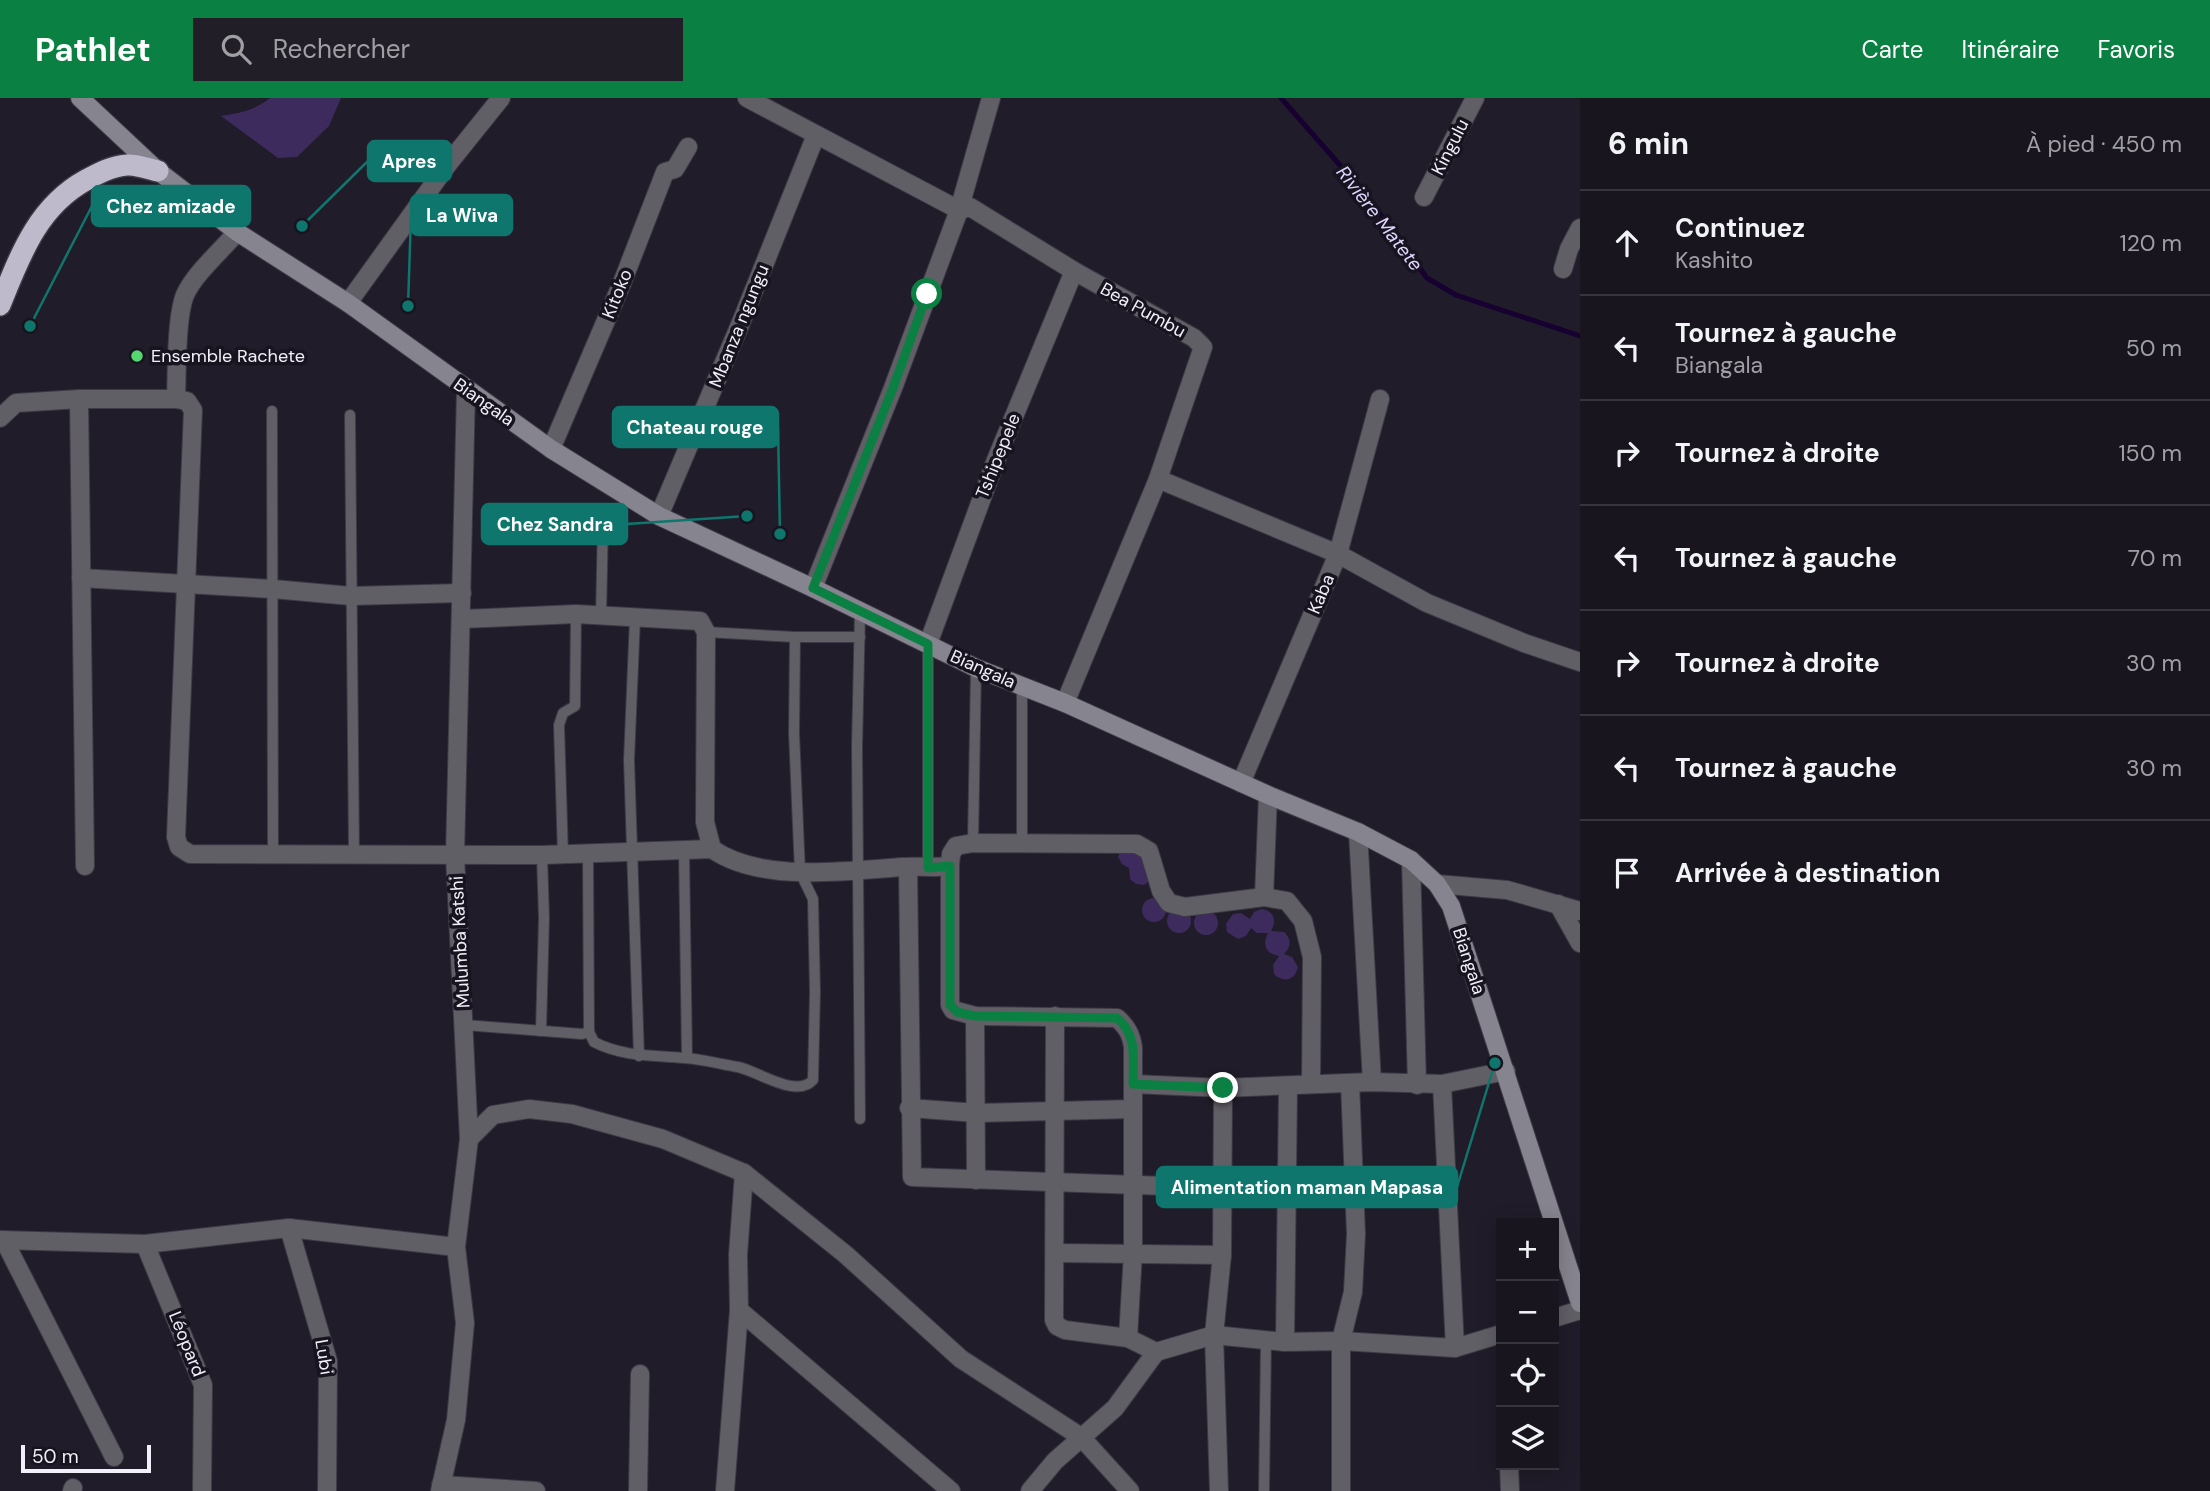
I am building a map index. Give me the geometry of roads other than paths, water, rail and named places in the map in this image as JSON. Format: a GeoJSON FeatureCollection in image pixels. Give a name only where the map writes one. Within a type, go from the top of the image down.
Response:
{"type":"FeatureCollection","features":[{"type":"Feature","properties":{"kind":"highway"},"geometry":{"type":"LineString","coordinates":[[0,305],[27,241],[41,219],[78,184],[101,172],[128,165],[158,172]]}},
{"type":"Feature","properties":{"kind":"street","name":"Biangala"},"geometry":{"type":"LineString","coordinates":[[80,98],[158,172],[237,232],[348,303],[551,449],[659,516],[976,667],[1358,832],[1411,860],[1437,884],[1451,906],[1580,1303]]}},
{"type":"Feature","properties":{"kind":"street"},"geometry":{"type":"LineString","coordinates":[[348,303],[448,164],[501,98]]}},
{"type":"Feature","properties":{"kind":"street"},"geometry":{"type":"LineString","coordinates":[[813,588],[893,388],[959,210],[991,98]]}},
{"type":"Feature","properties":{"kind":"street","name":"Kingulu"},"geometry":{"type":"LineString","coordinates":[[1424,197],[1475,98]]}},
{"type":"Feature","properties":{"kind":"street","name":"Bea Pumbu"},"geometry":{"type":"LineString","coordinates":[[758,101],[816,135],[959,210],[970,207],[1074,271],[1194,338],[1203,347],[1158,479],[1065,704]]}},
{"type":"Feature","properties":{"kind":"street","name":"Mbanza ngungu"},"geometry":{"type":"LineString","coordinates":[[659,516],[816,135]]}},
{"type":"Feature","properties":{"kind":"street","name":"Kitoko"},"geometry":{"type":"LineString","coordinates":[[551,449],[622,283],[665,172],[675,169],[688,147]]}},
{"type":"Feature","properties":{"kind":"street"},"geometry":{"type":"LineString","coordinates":[[1563,269],[1569,249],[1580,228]]}},
{"type":"Feature","properties":{"kind":"street"},"geometry":{"type":"LineString","coordinates":[[176,399],[177,351],[184,298],[191,285],[237,232]]}},
{"type":"Feature","properties":{"kind":"street","name":"Tshipepele"},"geometry":{"type":"LineString","coordinates":[[928,644],[996,460],[1074,271]]}},
{"type":"Feature","properties":{"kind":"street","name":"Mulumba Katshi"},"geometry":{"type":"LineString","coordinates":[[441,1488],[456,1420],[465,1323],[456,1247],[469,1139],[455,856],[463,619],[466,390]]}},
{"type":"Feature","properties":{"kind":"street"},"geometry":{"type":"LineString","coordinates":[[79,399],[85,866]]}},
{"type":"Feature","properties":{"kind":"street"},"geometry":{"type":"LineString","coordinates":[[0,418],[16,403],[79,399],[176,399],[187,401],[193,410],[184,583],[176,837],[179,847],[190,854],[563,855],[712,849],[727,859],[743,864],[800,872],[950,866]]}},
{"type":"Feature","properties":{"kind":"street","name":"Kaba"},"geometry":{"type":"LineString","coordinates":[[1241,783],[1338,554],[1380,399]]}},
{"type":"Feature","properties":{"kind":"street"},"geometry":{"type":"LineString","coordinates":[[1158,479],[1338,554],[1427,603],[1524,643],[1580,662]]}},
{"type":"Feature","properties":{"kind":"street"},"geometry":{"type":"LineString","coordinates":[[81,578],[351,596],[462,593]]}},
{"type":"Feature","properties":{"kind":"street"},"geometry":{"type":"LineString","coordinates":[[463,619],[576,614],[700,621],[706,632],[705,822],[712,849]]}},
{"type":"Feature","properties":{"kind":"street"},"geometry":{"type":"LineString","coordinates":[[1264,897],[1269,795]]}},
{"type":"Feature","properties":{"kind":"street"},"geometry":{"type":"LineString","coordinates":[[1358,832],[1372,1082]]}},
{"type":"Feature","properties":{"kind":"street"},"geometry":{"type":"LineString","coordinates":[[1128,1338],[1133,1252],[1133,1047],[1126,1026],[1117,1018],[975,1016],[957,1012],[950,1005],[950,866],[951,853],[956,846],[1022,842],[1137,844],[1149,851],[1161,891],[1169,903],[1185,907],[1264,897],[1287,901],[1303,921],[1312,957],[1311,1084]]}},
{"type":"Feature","properties":{"kind":"street"},"geometry":{"type":"LineString","coordinates":[[1411,860],[1417,1085]]}},
{"type":"Feature","properties":{"kind":"street"},"geometry":{"type":"LineString","coordinates":[[908,867],[909,1108],[912,1177],[1223,1188],[1352,1177]]}},
{"type":"Feature","properties":{"kind":"street"},"geometry":{"type":"LineString","coordinates":[[1437,884],[1507,890],[1580,911]]}},
{"type":"Feature","properties":{"kind":"street"},"geometry":{"type":"LineString","coordinates":[[1558,904],[1580,943]]}},
{"type":"Feature","properties":{"kind":"street"},"geometry":{"type":"LineString","coordinates":[[975,1016],[976,1180]]}},
{"type":"Feature","properties":{"kind":"street"},"geometry":{"type":"LineString","coordinates":[[1055,1016],[1054,1320],[1057,1326],[1065,1330],[1128,1338],[1156,1352]]}},
{"type":"Feature","properties":{"kind":"street"},"geometry":{"type":"LineString","coordinates":[[1133,1084],[1223,1088],[1372,1082],[1417,1085],[1442,1084],[1506,1071]]}},
{"type":"Feature","properties":{"kind":"street"},"geometry":{"type":"LineString","coordinates":[[1341,1491],[1341,1341],[1353,1292],[1356,1234],[1350,1083]]}},
{"type":"Feature","properties":{"kind":"street"},"geometry":{"type":"LineString","coordinates":[[1442,1084],[1455,1348]]}},
{"type":"Feature","properties":{"kind":"street"},"geometry":{"type":"LineString","coordinates":[[1285,1342],[1288,1087]]}},
{"type":"Feature","properties":{"kind":"street"},"geometry":{"type":"LineString","coordinates":[[1219,1491],[1214,1335],[1222,1255],[1223,1088]]}},
{"type":"Feature","properties":{"kind":"street"},"geometry":{"type":"LineString","coordinates":[[909,1108],[976,1112],[1133,1109]]}},
{"type":"Feature","properties":{"kind":"street"},"geometry":{"type":"LineString","coordinates":[[469,1139],[493,1115],[529,1109],[572,1114],[663,1139],[744,1172],[834,1245],[961,1359],[1081,1437],[1130,1491]]}},
{"type":"Feature","properties":{"kind":"street"},"geometry":{"type":"LineString","coordinates":[[725,1491],[739,1310],[738,1255],[744,1172]]}},
{"type":"Feature","properties":{"kind":"street"},"geometry":{"type":"LineString","coordinates":[[114,1457],[2,1240],[145,1244],[289,1228],[456,1247]]}},
{"type":"Feature","properties":{"kind":"street","name":"Lubi"},"geometry":{"type":"LineString","coordinates":[[289,1228],[328,1361],[327,1491]]}},
{"type":"Feature","properties":{"kind":"street","name":"Léopard"},"geometry":{"type":"LineString","coordinates":[[145,1244],[203,1385],[202,1491]]}},
{"type":"Feature","properties":{"kind":"street"},"geometry":{"type":"LineString","coordinates":[[1056,1252],[1222,1255]]}},
{"type":"Feature","properties":{"kind":"street"},"geometry":{"type":"LineString","coordinates":[[739,1310],[951,1491]]}},
{"type":"Feature","properties":{"kind":"street"},"geometry":{"type":"LineString","coordinates":[[1559,1316],[1580,1310]]}},
{"type":"Feature","properties":{"kind":"street"},"geometry":{"type":"LineString","coordinates":[[1030,1491],[1055,1461],[1115,1408],[1156,1352],[1214,1335],[1285,1342],[1341,1341],[1455,1348],[1496,1336]]}},
{"type":"Feature","properties":{"kind":"street"},"geometry":{"type":"LineString","coordinates":[[638,1491],[640,1374]]}},
{"type":"Feature","properties":{"kind":"street"},"geometry":{"type":"LineString","coordinates":[[1509,1470],[1510,1491]]}},
{"type":"Feature","properties":{"kind":"street"},"geometry":{"type":"LineString","coordinates":[[441,1488],[536,1491]]}},
{"type":"Feature","properties":{"kind":"lane"},"geometry":{"type":"LineString","coordinates":[[272,411],[273,854]]}},
{"type":"Feature","properties":{"kind":"lane"},"geometry":{"type":"LineString","coordinates":[[350,415],[354,854]]}},
{"type":"Feature","properties":{"kind":"lane"},"geometry":{"type":"LineString","coordinates":[[601,616],[603,522]]}},
{"type":"Feature","properties":{"kind":"lane"},"geometry":{"type":"LineString","coordinates":[[860,611],[857,747],[860,1119]]}},
{"type":"Feature","properties":{"kind":"lane"},"geometry":{"type":"LineString","coordinates":[[563,855],[559,725],[563,713],[575,706],[576,614]]}},
{"type":"Feature","properties":{"kind":"lane"},"geometry":{"type":"LineString","coordinates":[[635,618],[629,760],[639,1056]]}},
{"type":"Feature","properties":{"kind":"lane"},"geometry":{"type":"LineString","coordinates":[[706,632],[795,637],[860,637]]}},
{"type":"Feature","properties":{"kind":"lane"},"geometry":{"type":"LineString","coordinates":[[588,854],[589,1032],[594,1042],[639,1056],[687,1058],[750,1069],[770,1081],[793,1086],[806,1086],[813,1080],[813,900],[800,872],[794,733],[795,637]]}},
{"type":"Feature","properties":{"kind":"lane"},"geometry":{"type":"LineString","coordinates":[[928,644],[928,868]]}},
{"type":"Feature","properties":{"kind":"lane"},"geometry":{"type":"LineString","coordinates":[[973,844],[976,667]]}},
{"type":"Feature","properties":{"kind":"lane"},"geometry":{"type":"LineString","coordinates":[[1022,686],[1022,842]]}},
{"type":"Feature","properties":{"kind":"lane"},"geometry":{"type":"LineString","coordinates":[[684,850],[687,1058]]}},
{"type":"Feature","properties":{"kind":"lane"},"geometry":{"type":"LineString","coordinates":[[541,1031],[544,918],[542,855]]}},
{"type":"Feature","properties":{"kind":"lane"},"geometry":{"type":"LineString","coordinates":[[464,1025],[589,1032]]}},
{"type":"Feature","properties":{"kind":"lane"},"geometry":{"type":"LineString","coordinates":[[1264,1491],[1266,1340]]}},
{"type":"Feature","properties":{"kind":"waterway","name":"Rivière Matete"},"geometry":{"type":"LineString","coordinates":[[1281,98],[1367,196],[1427,278],[1456,295],[1580,336]]}},
{"type":"Feature","properties":{"kind":"place","name":"Apres"},"geometry":{"type":"Point","coordinates":[302,226]}},
{"type":"Feature","properties":{"kind":"place","name":"La Wiva"},"geometry":{"type":"Point","coordinates":[408,306]}},
{"type":"Feature","properties":{"kind":"place","name":"Chez amizade"},"geometry":{"type":"Point","coordinates":[30,326]}},
{"type":"Feature","properties":{"kind":"place","name":"Ensemble Rachete"},"geometry":{"type":"Point","coordinates":[137,356]}},
{"type":"Feature","properties":{"kind":"place","name":"Chez Sandra"},"geometry":{"type":"Point","coordinates":[747,516]}},
{"type":"Feature","properties":{"kind":"place","name":"Chateau rouge"},"geometry":{"type":"Point","coordinates":[780,534]}},
{"type":"Feature","properties":{"kind":"place","name":"Alimentation maman Mapasa"},"geometry":{"type":"Point","coordinates":[1495,1063]}}]}
